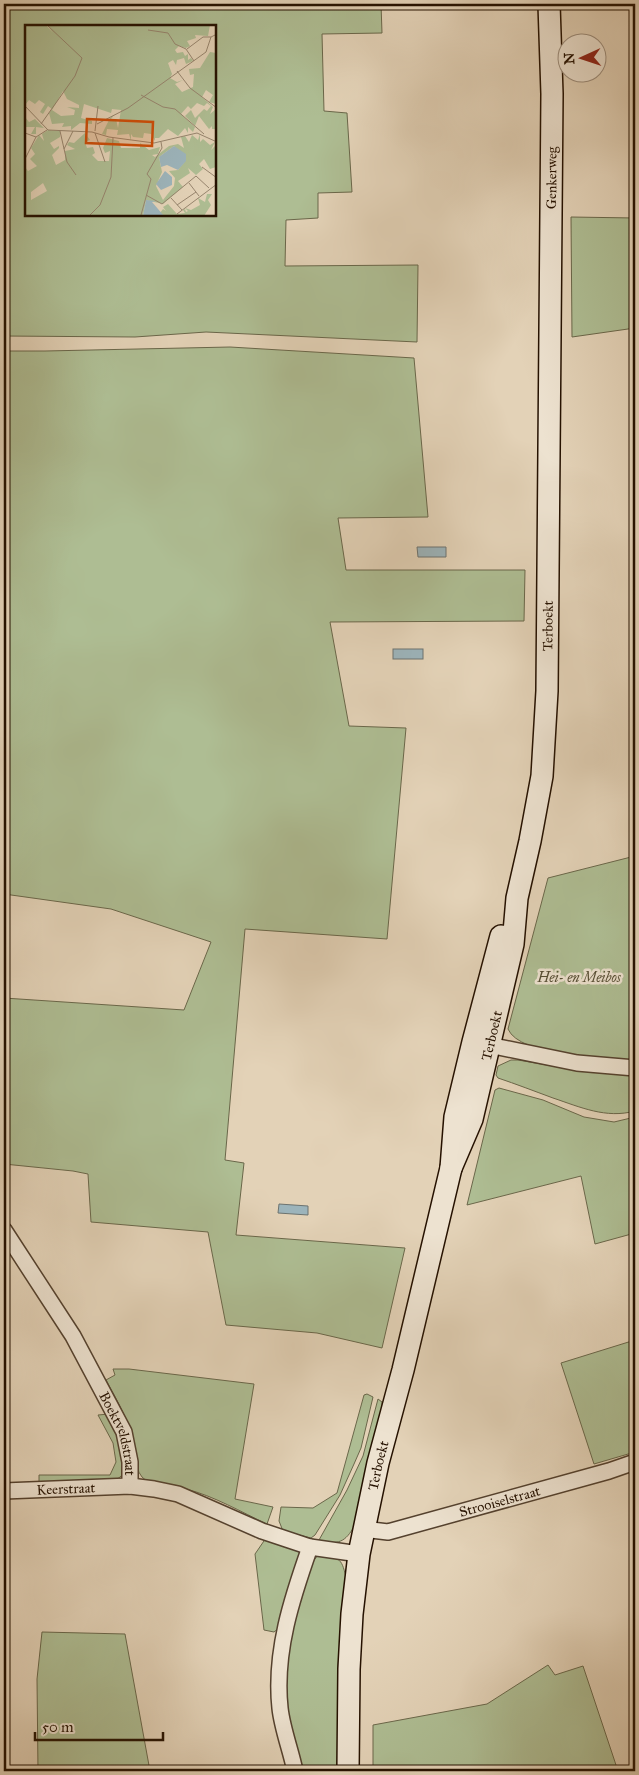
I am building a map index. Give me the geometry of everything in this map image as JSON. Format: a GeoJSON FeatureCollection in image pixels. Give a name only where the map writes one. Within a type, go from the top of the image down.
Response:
{"type":"FeatureCollection","features":[{"type":"Feature","properties":{"kind":"main road","name":"Genkerweg"},"geometry":{"type":"LineString","coordinates":[[549,4],[552,94],[550,350]]}},
{"type":"Feature","properties":{"kind":"main road","name":"Terboekt"},"geometry":{"type":"LineString","coordinates":[[348,1771],[349,1669],[352,1614],[363,1529],[451,1168],[472,1119],[482,1044],[513,944],[517,898],[538,794],[545,740],[548,692],[550,350]]}},
{"type":"Feature","properties":{"kind":"street"},"geometry":{"type":"LineString","coordinates":[[482,1044],[577,1063],[635,1068]]}},
{"type":"Feature","properties":{"kind":"street","name":"Boektveldstraat"},"geometry":{"type":"LineString","coordinates":[[4,1230],[73,1336],[124,1432],[130,1462],[130,1486],[178,1494],[262,1531],[310,1546],[359,1554]]}},
{"type":"Feature","properties":{"kind":"street","name":"Strooiselstraat"},"geometry":{"type":"LineString","coordinates":[[363,1529],[388,1532],[635,1462]]}},
{"type":"Feature","properties":{"kind":"street","name":"Keerstraat"},"geometry":{"type":"LineString","coordinates":[[4,1491],[130,1486]]}},
{"type":"Feature","properties":{"kind":"street"},"geometry":{"type":"LineString","coordinates":[[296,1771],[280,1708],[280,1670],[284,1635],[293,1595],[310,1546]]}},
{"type":"Feature","properties":{"kind":"green space"},"geometry":{"type":"Polygon","coordinates":[[[4,4],[381,4],[382,33],[322,34],[324,111],[347,113],[352,192],[318,193],[318,218],[286,220],[285,266],[418,265],[417,342],[206,332],[135,337],[4,336],[4,4]]]}},
{"type":"Feature","properties":{"kind":"green space"},"geometry":{"type":"Polygon","coordinates":[[[571,217],[635,218],[635,328],[572,337],[571,217]]]}},
{"type":"Feature","properties":{"kind":"green space"},"geometry":{"type":"Polygon","coordinates":[[[230,347],[414,358],[428,517],[338,518],[346,570],[525,570],[524,621],[330,622],[349,726],[406,728],[387,939],[245,929],[225,1160],[244,1163],[236,1235],[405,1248],[382,1348],[317,1333],[226,1325],[208,1232],[91,1222],[88,1174],[4,1164],[4,998],[184,1010],[211,942],[111,909],[4,894],[4,351],[230,347]]]}},
{"type":"Feature","properties":{"kind":"green space","name":"Hei- en Meibos"},"geometry":{"type":"Polygon","coordinates":[[[635,856],[635,1061],[566,1055],[546,1051],[516,1038],[508,1029],[548,878],[635,856]]]}},
{"type":"Feature","properties":{"kind":"green space"},"geometry":{"type":"Polygon","coordinates":[[[511,1060],[582,1071],[635,1076],[635,1111],[614,1114],[593,1111],[498,1078],[496,1075],[498,1066],[511,1060]]]}},
{"type":"Feature","properties":{"kind":"green space"},"geometry":{"type":"Polygon","coordinates":[[[499,1088],[543,1100],[584,1117],[614,1122],[635,1117],[635,1233],[595,1244],[581,1176],[467,1205],[495,1090],[499,1088]]]}},
{"type":"Feature","properties":{"kind":"green space"},"geometry":{"type":"Polygon","coordinates":[[[635,1340],[635,1452],[594,1464],[561,1363],[635,1340]]]}},
{"type":"Feature","properties":{"kind":"green space"},"geometry":{"type":"Polygon","coordinates":[[[113,1369],[129,1369],[254,1384],[235,1499],[273,1507],[267,1524],[207,1496],[186,1489],[156,1484],[142,1477],[137,1467],[129,1425],[106,1380],[115,1375],[113,1369]]]}},
{"type":"Feature","properties":{"kind":"green space"},"geometry":{"type":"Polygon","coordinates":[[[367,1394],[373,1397],[361,1448],[340,1495],[315,1535],[311,1538],[283,1531],[279,1521],[281,1507],[313,1508],[337,1493],[364,1395],[367,1394]]]}},
{"type":"Feature","properties":{"kind":"green space"},"geometry":{"type":"Polygon","coordinates":[[[378,1399],[382,1402],[382,1407],[355,1525],[348,1536],[340,1541],[319,1540],[347,1490],[363,1456],[378,1399]]]}},
{"type":"Feature","properties":{"kind":"green space"},"geometry":{"type":"Polygon","coordinates":[[[109,1414],[124,1457],[124,1470],[120,1477],[113,1481],[39,1483],[39,1475],[110,1475],[116,1462],[113,1443],[98,1415],[109,1414]]]}},
{"type":"Feature","properties":{"kind":"green space"},"geometry":{"type":"Polygon","coordinates":[[[266,1538],[301,1549],[283,1625],[274,1632],[264,1630],[255,1554],[266,1538]]]}},
{"type":"Feature","properties":{"kind":"green space"},"geometry":{"type":"Polygon","coordinates":[[[319,1554],[341,1562],[346,1577],[338,1666],[338,1771],[302,1771],[289,1734],[285,1712],[285,1674],[294,1607],[309,1568],[319,1554]]]}},
{"type":"Feature","properties":{"kind":"green space"},"geometry":{"type":"Polygon","coordinates":[[[42,1632],[125,1634],[150,1771],[38,1771],[37,1679],[42,1632]]]}},
{"type":"Feature","properties":{"kind":"green space"},"geometry":{"type":"Polygon","coordinates":[[[548,1665],[555,1675],[583,1666],[618,1771],[373,1771],[373,1725],[487,1704],[548,1665]]]}},
{"type":"Feature","properties":{"kind":"water"},"geometry":{"type":"Polygon","coordinates":[[[417,547],[446,547],[446,557],[418,557],[417,547]]]}},
{"type":"Feature","properties":{"kind":"water"},"geometry":{"type":"Polygon","coordinates":[[[393,649],[423,649],[423,659],[393,659],[393,649]]]}},
{"type":"Feature","properties":{"kind":"water"},"geometry":{"type":"Polygon","coordinates":[[[279,1204],[308,1206],[308,1215],[278,1213],[279,1204]]]}}]}
